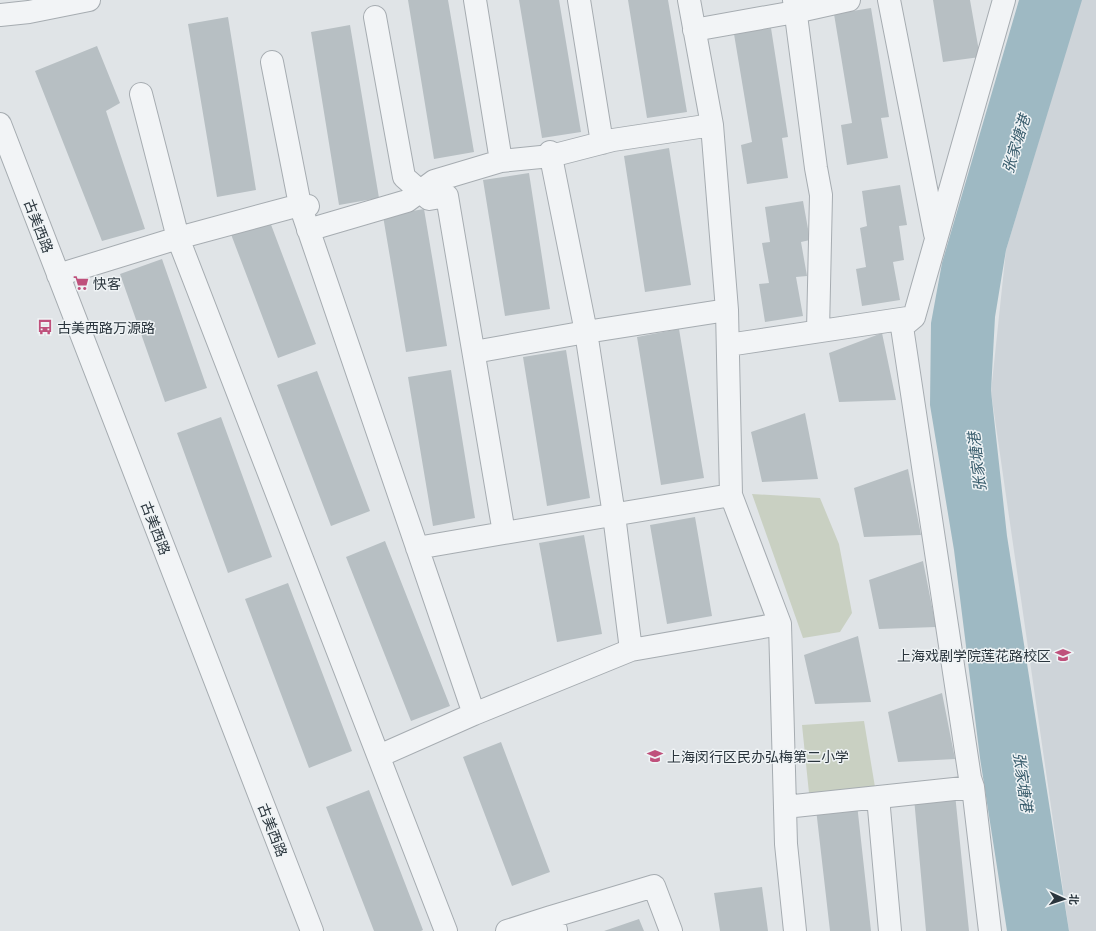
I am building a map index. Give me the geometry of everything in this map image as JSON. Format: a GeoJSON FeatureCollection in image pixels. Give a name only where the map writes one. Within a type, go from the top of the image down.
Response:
{"type":"FeatureCollection","features":[{"type":"Feature","properties":{"kind":"street"},"geometry":{"type":"LineString","coordinates":[[0,15],[29,12],[89,0]]}},
{"type":"Feature","properties":{"kind":"street"},"geometry":{"type":"LineString","coordinates":[[475,0],[501,161]]}},
{"type":"Feature","properties":{"kind":"street"},"geometry":{"type":"LineString","coordinates":[[579,0],[602,143]]}},
{"type":"Feature","properties":{"kind":"street"},"geometry":{"type":"LineString","coordinates":[[689,0],[712,125],[727,310],[731,495],[780,624],[784,807],[786,844],[795,931]]}},
{"type":"Feature","properties":{"kind":"street"},"geometry":{"type":"LineString","coordinates":[[694,30],[795,6],[849,0]]}},
{"type":"Feature","properties":{"kind":"street"},"geometry":{"type":"LineString","coordinates":[[889,0],[936,240]]}},
{"type":"Feature","properties":{"kind":"street"},"geometry":{"type":"LineString","coordinates":[[990,931],[973,787],[956,685],[902,327],[914,316],[1004,0]]}},
{"type":"Feature","properties":{"kind":"street"},"geometry":{"type":"LineString","coordinates":[[795,6],[816,168],[821,195],[818,331]]}},
{"type":"Feature","properties":{"kind":"street"},"geometry":{"type":"LineString","coordinates":[[375,17],[404,177],[429,199],[447,196],[504,533]]}},
{"type":"Feature","properties":{"kind":"street"},"geometry":{"type":"LineString","coordinates":[[272,62],[304,205],[308,230],[474,714]]}},
{"type":"Feature","properties":{"kind":"street"},"geometry":{"type":"LineString","coordinates":[[141,94],[178,238],[446,931]]}},
{"type":"Feature","properties":{"kind":"street","name":"古美西路"},"geometry":{"type":"LineString","coordinates":[[0,124],[312,931]]}},
{"type":"Feature","properties":{"kind":"street"},"geometry":{"type":"LineString","coordinates":[[308,230],[407,201],[434,181],[501,161],[551,154],[602,143],[712,125]]}},
{"type":"Feature","properties":{"kind":"street"},"geometry":{"type":"LineString","coordinates":[[551,154],[586,332],[614,515],[631,650]]}},
{"type":"Feature","properties":{"kind":"street"},"geometry":{"type":"LineString","coordinates":[[58,275],[178,238],[304,205]]}},
{"type":"Feature","properties":{"kind":"street"},"geometry":{"type":"LineString","coordinates":[[474,352],[586,332],[727,310]]}},
{"type":"Feature","properties":{"kind":"street"},"geometry":{"type":"LineString","coordinates":[[728,345],[914,316]]}},
{"type":"Feature","properties":{"kind":"street"},"geometry":{"type":"LineString","coordinates":[[417,548],[731,495]]}},
{"type":"Feature","properties":{"kind":"street"},"geometry":{"type":"LineString","coordinates":[[379,756],[474,714],[631,650],[780,624]]}},
{"type":"Feature","properties":{"kind":"street"},"geometry":{"type":"LineString","coordinates":[[784,807],[973,787]]}},
{"type":"Feature","properties":{"kind":"street"},"geometry":{"type":"LineString","coordinates":[[878,797],[890,931]]}},
{"type":"Feature","properties":{"kind":"street"},"geometry":{"type":"LineString","coordinates":[[507,931],[553,924],[654,886],[671,931]]}},
{"type":"Feature","properties":{"kind":"shaded area","name":"上海戏剧学院莲花路校区"},"geometry":{"type":"Polygon","coordinates":[[[1081,0],[1096,0],[1096,931],[1069,931],[991,392],[1006,250],[1081,0]]]}},
{"type":"Feature","properties":{"kind":"shaded area"},"geometry":{"type":"Polygon","coordinates":[[[752,494],[820,498],[839,544],[852,613],[840,632],[803,638],[752,494]]]}},
{"type":"Feature","properties":{"kind":"shaded area"},"geometry":{"type":"Polygon","coordinates":[[[864,721],[875,787],[809,793],[802,725],[864,721]]]}},
{"type":"Feature","properties":{"kind":"water","name":"张家塘港"},"geometry":{"type":"Polygon","coordinates":[[[1019,0],[1082,0],[1006,250],[995,317],[991,391],[1007,536],[1069,931],[1007,931],[980,758],[954,550],[930,405],[931,323],[942,263],[1019,0]]]}},
{"type":"Feature","properties":{"kind":"building"},"geometry":{"type":"Polygon","coordinates":[[[408,0],[448,0],[474,152],[434,159],[408,0]]]}},
{"type":"Feature","properties":{"kind":"building"},"geometry":{"type":"Polygon","coordinates":[[[519,0],[559,0],[581,132],[542,138],[519,0]]]}},
{"type":"Feature","properties":{"kind":"building"},"geometry":{"type":"Polygon","coordinates":[[[628,0],[668,0],[687,112],[647,118],[628,0]]]}},
{"type":"Feature","properties":{"kind":"building"},"geometry":{"type":"Polygon","coordinates":[[[933,0],[970,0],[980,57],[943,62],[933,0]]]}},
{"type":"Feature","properties":{"kind":"building"},"geometry":{"type":"Polygon","coordinates":[[[871,8],[889,117],[881,118],[888,158],[847,165],[841,125],[852,123],[834,14],[871,8]]]}},
{"type":"Feature","properties":{"kind":"building"},"geometry":{"type":"Polygon","coordinates":[[[228,17],[256,190],[217,197],[188,24],[228,17]]]}},
{"type":"Feature","properties":{"kind":"building"},"geometry":{"type":"Polygon","coordinates":[[[350,25],[379,198],[339,205],[311,32],[350,25]]]}},
{"type":"Feature","properties":{"kind":"building"},"geometry":{"type":"Polygon","coordinates":[[[771,28],[788,137],[782,138],[788,178],[747,184],[741,145],[752,142],[734,34],[771,28]]]}},
{"type":"Feature","properties":{"kind":"building"},"geometry":{"type":"Polygon","coordinates":[[[97,46],[120,103],[106,111],[145,229],[102,241],[35,71],[97,46]]]}},
{"type":"Feature","properties":{"kind":"building"},"geometry":{"type":"Polygon","coordinates":[[[669,148],[691,285],[645,292],[624,156],[669,148]]]}},
{"type":"Feature","properties":{"kind":"building"},"geometry":{"type":"Polygon","coordinates":[[[529,173],[550,309],[505,316],[483,180],[529,173]]]}},
{"type":"Feature","properties":{"kind":"building"},"geometry":{"type":"Polygon","coordinates":[[[900,185],[907,225],[899,226],[904,260],[893,262],[900,300],[862,306],[856,269],[866,267],[860,228],[867,226],[862,191],[900,185]]]}},
{"type":"Feature","properties":{"kind":"building"},"geometry":{"type":"Polygon","coordinates":[[[803,201],[810,240],[801,242],[807,276],[796,277],[803,316],[765,322],[759,284],[769,283],[762,243],[770,242],[765,207],[803,201]]]}},
{"type":"Feature","properties":{"kind":"building"},"geometry":{"type":"Polygon","coordinates":[[[424,209],[447,346],[406,352],[383,216],[424,209]]]}},
{"type":"Feature","properties":{"kind":"building"},"geometry":{"type":"Polygon","coordinates":[[[267,214],[316,344],[278,358],[229,229],[267,214]]]}},
{"type":"Feature","properties":{"kind":"building"},"geometry":{"type":"Polygon","coordinates":[[[162,259],[207,388],[165,402],[120,274],[162,259]]]}},
{"type":"Feature","properties":{"kind":"building"},"geometry":{"type":"Polygon","coordinates":[[[679,329],[704,478],[661,485],[637,337],[679,329]]]}},
{"type":"Feature","properties":{"kind":"building"},"geometry":{"type":"Polygon","coordinates":[[[882,333],[896,400],[839,402],[829,353],[882,333]]]}},
{"type":"Feature","properties":{"kind":"building"},"geometry":{"type":"Polygon","coordinates":[[[566,350],[590,498],[547,506],[523,357],[566,350]]]}},
{"type":"Feature","properties":{"kind":"building"},"geometry":{"type":"Polygon","coordinates":[[[451,370],[475,518],[433,526],[408,377],[451,370]]]}},
{"type":"Feature","properties":{"kind":"building"},"geometry":{"type":"Polygon","coordinates":[[[317,371],[370,511],[331,526],[277,385],[317,371]]]}},
{"type":"Feature","properties":{"kind":"building"},"geometry":{"type":"Polygon","coordinates":[[[805,413],[818,479],[762,482],[751,432],[805,413]]]}},
{"type":"Feature","properties":{"kind":"building"},"geometry":{"type":"Polygon","coordinates":[[[221,417],[272,557],[228,573],[177,433],[221,417]]]}},
{"type":"Feature","properties":{"kind":"building"},"geometry":{"type":"Polygon","coordinates":[[[908,469],[921,535],[864,537],[854,488],[908,469]]]}},
{"type":"Feature","properties":{"kind":"building"},"geometry":{"type":"Polygon","coordinates":[[[695,517],[712,616],[667,624],[650,525],[695,517]]]}},
{"type":"Feature","properties":{"kind":"building"},"geometry":{"type":"Polygon","coordinates":[[[584,535],[602,634],[557,642],[539,543],[584,535]]]}},
{"type":"Feature","properties":{"kind":"building"},"geometry":{"type":"Polygon","coordinates":[[[385,541],[450,706],[411,721],[346,557],[385,541]]]}},
{"type":"Feature","properties":{"kind":"building"},"geometry":{"type":"Polygon","coordinates":[[[923,561],[936,627],[879,629],[869,580],[923,561]]]}},
{"type":"Feature","properties":{"kind":"building"},"geometry":{"type":"Polygon","coordinates":[[[288,583],[352,751],[309,768],[245,599],[288,583]]]}},
{"type":"Feature","properties":{"kind":"building"},"geometry":{"type":"Polygon","coordinates":[[[858,636],[871,702],[815,704],[804,655],[858,636]]]}},
{"type":"Feature","properties":{"kind":"building"},"geometry":{"type":"Polygon","coordinates":[[[942,693],[955,759],[898,762],[888,712],[942,693]]]}},
{"type":"Feature","properties":{"kind":"building"},"geometry":{"type":"Polygon","coordinates":[[[501,742],[550,872],[512,886],[463,757],[501,742]]]}},
{"type":"Feature","properties":{"kind":"building"},"geometry":{"type":"Polygon","coordinates":[[[369,790],[423,930],[421,931],[374,931],[326,807],[369,790]]]}},
{"type":"Feature","properties":{"kind":"building"},"geometry":{"type":"Polygon","coordinates":[[[955,794],[969,931],[926,931],[914,798],[955,794]]]}},
{"type":"Feature","properties":{"kind":"building"},"geometry":{"type":"Polygon","coordinates":[[[857,804],[871,931],[830,931],[816,809],[857,804]]]}},
{"type":"Feature","properties":{"kind":"building"},"geometry":{"type":"Polygon","coordinates":[[[762,887],[768,931],[720,931],[714,893],[762,887]]]}},
{"type":"Feature","properties":{"kind":"building"},"geometry":{"type":"Polygon","coordinates":[[[639,919],[644,931],[604,931],[639,919]]]}},
{"type":"Feature","properties":{"kind":"place","name":"快客"},"geometry":{"type":"Point","coordinates":[81,283]}},
{"type":"Feature","properties":{"kind":"place","name":"古美西路万源路"},"geometry":{"type":"Point","coordinates":[45,327]}},
{"type":"Feature","properties":{"kind":"place","name":"上海戏剧学院莲花路校区"},"geometry":{"type":"Point","coordinates":[1063,655]}},
{"type":"Feature","properties":{"kind":"place","name":"上海闵行区民办弘梅第二小学"},"geometry":{"type":"Point","coordinates":[655,756]}}]}
